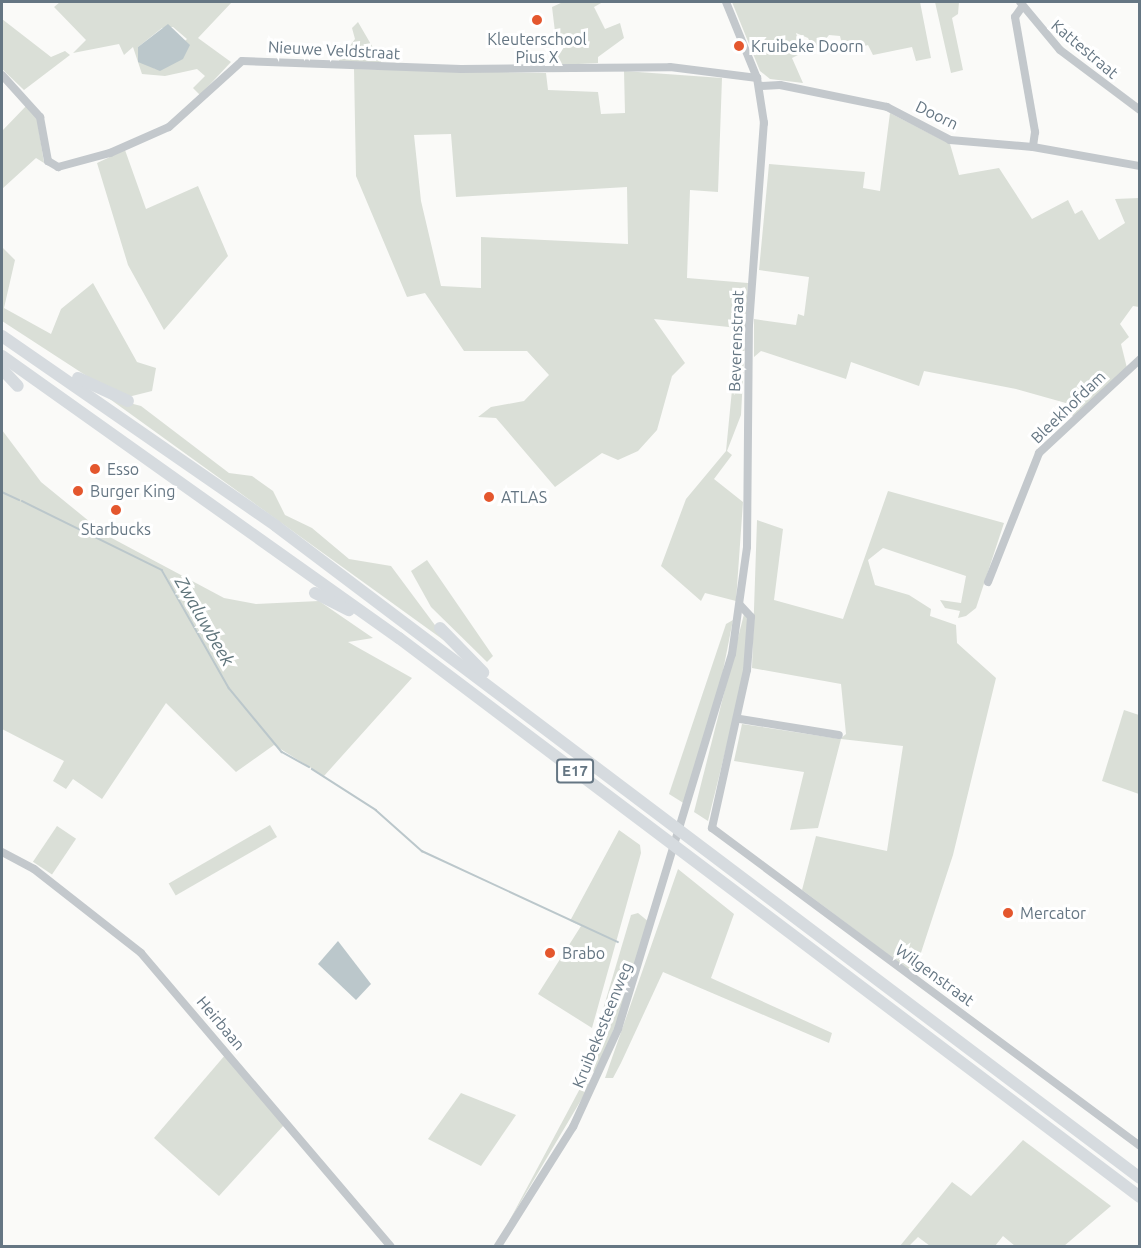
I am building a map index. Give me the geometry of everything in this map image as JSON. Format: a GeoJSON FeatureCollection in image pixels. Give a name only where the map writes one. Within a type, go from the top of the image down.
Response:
{"type":"FeatureCollection","features":[{"type":"Feature","properties":{"kind":"highway","name":"E17"},"geometry":{"type":"LineString","coordinates":[[2,336],[41,361],[502,693],[1140,1178]]}},
{"type":"Feature","properties":{"kind":"highway","name":"E17"},"geometry":{"type":"LineString","coordinates":[[2,356],[399,638],[1140,1197]]}},
{"type":"Feature","properties":{"kind":"highway"},"geometry":{"type":"LineString","coordinates":[[41,361],[128,401]]}},
{"type":"Feature","properties":{"kind":"highway"},"geometry":{"type":"LineString","coordinates":[[2,369],[18,386]]}},
{"type":"Feature","properties":{"kind":"highway"},"geometry":{"type":"LineString","coordinates":[[315,593],[399,638]]}},
{"type":"Feature","properties":{"kind":"highway"},"geometry":{"type":"LineString","coordinates":[[440,628],[502,693]]}},
{"type":"Feature","properties":{"kind":"street","name":"Beverenstraat"},"geometry":{"type":"LineString","coordinates":[[692,796],[725,688],[740,605],[748,516],[749,325],[764,123],[758,82],[726,2]]}},
{"type":"Feature","properties":{"kind":"street","name":"Kattestraat"},"geometry":{"type":"LineString","coordinates":[[1021,4],[1060,50],[1140,110]]}},
{"type":"Feature","properties":{"kind":"street"},"geometry":{"type":"LineString","coordinates":[[1021,4],[1015,17],[1035,132],[1033,147]]}},
{"type":"Feature","properties":{"kind":"street","name":"Nieuwe Veldstraat"},"geometry":{"type":"LineString","coordinates":[[2,75],[40,117],[48,161],[58,167],[110,153],[169,127],[242,60],[461,69],[670,67],[758,82]]}},
{"type":"Feature","properties":{"kind":"street","name":"Doorn"},"geometry":{"type":"LineString","coordinates":[[758,82],[887,106],[950,140],[1033,147],[1140,166]]}},
{"type":"Feature","properties":{"kind":"street","name":"Bleekhofdam"},"geometry":{"type":"LineString","coordinates":[[988,582],[1039,453],[1140,359]]}},
{"type":"Feature","properties":{"kind":"street","name":"Beverenstraat"},"geometry":{"type":"LineString","coordinates":[[712,828],[740,719],[751,630],[750,612],[740,605]]}},
{"type":"Feature","properties":{"kind":"street"},"geometry":{"type":"LineString","coordinates":[[740,719],[839,735]]}},
{"type":"Feature","properties":{"kind":"street","name":"Kruibekesteenweg"},"geometry":{"type":"LineString","coordinates":[[498,1246],[546,1174],[597,1079],[661,903],[692,796]]}},
{"type":"Feature","properties":{"kind":"street","name":"Wilgenstraat"},"geometry":{"type":"LineString","coordinates":[[712,828],[1140,1146]]}},
{"type":"Feature","properties":{"kind":"street","name":"Heirbaan"},"geometry":{"type":"LineString","coordinates":[[2,852],[34,869],[141,953],[390,1246]]}},
{"type":"Feature","properties":{"kind":"shaded area"},"geometry":{"type":"Polygon","coordinates":[[[60,2],[232,2],[198,38],[231,62],[200,95],[193,88],[205,76],[197,69],[165,76],[142,74],[133,47],[124,55],[119,44],[73,53],[86,40],[54,7],[60,2]],[[173,27],[162,28],[138,47],[155,69],[187,39],[173,27]]]}},
{"type":"Feature","properties":{"kind":"shaded area"},"geometry":{"type":"Polygon","coordinates":[[[563,2],[603,2],[594,7],[605,29],[620,23],[624,38],[598,57],[598,63],[559,65],[552,7],[563,2]]]}},
{"type":"Feature","properties":{"kind":"shaded area"},"geometry":{"type":"Polygon","coordinates":[[[732,2],[920,2],[931,58],[916,61],[912,47],[873,55],[868,45],[844,52],[840,36],[829,35],[815,52],[808,38],[796,33],[802,53],[792,58],[803,83],[770,79],[760,71],[732,2]]]}},
{"type":"Feature","properties":{"kind":"shaded area"},"geometry":{"type":"Polygon","coordinates":[[[935,2],[959,2],[958,14],[952,18],[963,70],[951,73],[935,2]]]}},
{"type":"Feature","properties":{"kind":"shaded area"},"geometry":{"type":"Polygon","coordinates":[[[2,19],[51,57],[65,51],[70,55],[24,90],[2,69],[2,19]]]}},
{"type":"Feature","properties":{"kind":"shaded area"},"geometry":{"type":"Polygon","coordinates":[[[358,22],[383,65],[338,62],[355,39],[352,28],[358,22]]]}},
{"type":"Feature","properties":{"kind":"shaded area"},"geometry":{"type":"Polygon","coordinates":[[[168,24],[190,45],[183,59],[160,71],[138,62],[138,47],[168,24]]]}},
{"type":"Feature","properties":{"kind":"shaded area"},"geometry":{"type":"Polygon","coordinates":[[[354,69],[546,73],[548,90],[598,92],[601,114],[625,113],[624,71],[722,78],[718,192],[690,190],[687,278],[748,283],[741,415],[727,451],[732,455],[714,479],[743,502],[736,601],[705,593],[701,601],[661,566],[686,499],[726,451],[738,328],[654,319],[685,363],[672,376],[657,430],[638,451],[618,460],[602,453],[555,487],[496,418],[478,417],[491,407],[524,401],[549,375],[527,351],[464,351],[425,293],[407,297],[356,176],[354,69]],[[451,134],[414,135],[421,201],[441,286],[481,288],[481,237],[628,244],[627,187],[456,197],[451,134]]]}},
{"type":"Feature","properties":{"kind":"shaded area"},"geometry":{"type":"Polygon","coordinates":[[[28,104],[37,118],[44,163],[36,158],[2,189],[2,131],[28,104]]]}},
{"type":"Feature","properties":{"kind":"shaded area"},"geometry":{"type":"Polygon","coordinates":[[[890,113],[950,144],[959,175],[999,168],[1032,219],[1068,200],[1075,214],[1082,210],[1099,240],[1125,223],[1115,199],[1139,198],[1139,307],[1133,306],[1120,324],[1129,337],[1121,344],[1127,368],[1077,421],[1072,415],[1080,407],[1016,389],[924,371],[919,386],[851,362],[846,379],[761,351],[754,357],[754,319],[796,325],[798,314],[804,316],[809,277],[759,270],[769,164],[865,172],[863,188],[880,191],[890,113]]]}},
{"type":"Feature","properties":{"kind":"shaded area"},"geometry":{"type":"Polygon","coordinates":[[[125,150],[146,209],[198,186],[228,256],[164,330],[128,265],[97,163],[125,150]]]}},
{"type":"Feature","properties":{"kind":"shaded area"},"geometry":{"type":"Polygon","coordinates":[[[2,247],[15,260],[4,308],[51,334],[61,309],[93,283],[137,362],[156,368],[152,391],[128,397],[102,386],[2,321],[2,247]]]}},
{"type":"Feature","properties":{"kind":"shaded area"},"geometry":{"type":"Polygon","coordinates":[[[107,397],[141,406],[229,473],[252,476],[273,491],[285,515],[312,528],[349,559],[391,566],[449,644],[107,397]]]}},
{"type":"Feature","properties":{"kind":"shaded area"},"geometry":{"type":"Polygon","coordinates":[[[2,430],[41,482],[106,535],[224,598],[256,604],[319,601],[373,638],[348,642],[412,678],[324,776],[274,745],[236,772],[166,703],[102,799],[73,779],[66,789],[53,781],[64,761],[2,729],[2,430]]]}},
{"type":"Feature","properties":{"kind":"shaded area"},"geometry":{"type":"Polygon","coordinates":[[[888,491],[1004,523],[976,608],[966,616],[958,618],[960,611],[945,608],[940,600],[961,603],[966,576],[883,548],[868,560],[875,585],[909,595],[931,609],[930,616],[956,625],[957,643],[996,678],[953,855],[914,974],[802,890],[816,836],[887,851],[903,746],[841,739],[818,828],[790,830],[804,772],[734,761],[742,724],[840,739],[846,734],[841,684],[752,668],[757,520],[783,529],[774,600],[843,619],[888,491]]]}},
{"type":"Feature","properties":{"kind":"shaded area"},"geometry":{"type":"Polygon","coordinates":[[[427,560],[493,656],[487,662],[431,607],[411,571],[427,560]]]}},
{"type":"Feature","properties":{"kind":"shaded area"},"geometry":{"type":"Polygon","coordinates":[[[744,614],[749,615],[744,676],[708,821],[694,812],[744,614]]]}},
{"type":"Feature","properties":{"kind":"shaded area"},"geometry":{"type":"Polygon","coordinates":[[[733,620],[721,681],[685,804],[669,794],[726,624],[733,620]]]}},
{"type":"Feature","properties":{"kind":"shaded area"},"geometry":{"type":"Polygon","coordinates":[[[1124,710],[1139,715],[1139,794],[1102,781],[1124,710]]]}},
{"type":"Feature","properties":{"kind":"shaded area"},"geometry":{"type":"Polygon","coordinates":[[[270,825],[277,837],[176,896],[169,884],[270,825]]]}},
{"type":"Feature","properties":{"kind":"shaded area"},"geometry":{"type":"Polygon","coordinates":[[[57,826],[76,839],[52,875],[33,862],[57,826]]]}},
{"type":"Feature","properties":{"kind":"shaded area"},"geometry":{"type":"Polygon","coordinates":[[[619,830],[640,845],[641,853],[592,1028],[538,994],[581,926],[570,921],[619,830]]]}},
{"type":"Feature","properties":{"kind":"shaded area"},"geometry":{"type":"Polygon","coordinates":[[[678,869],[734,914],[711,978],[832,1033],[829,1043],[663,972],[613,1078],[605,1078],[678,869]]]}},
{"type":"Feature","properties":{"kind":"shaded area"},"geometry":{"type":"Polygon","coordinates":[[[638,913],[649,922],[617,1021],[597,1071],[590,1072],[588,1060],[631,915],[638,913]]]}},
{"type":"Feature","properties":{"kind":"shaded area"},"geometry":{"type":"Polygon","coordinates":[[[338,941],[371,984],[356,1000],[318,964],[338,941]]]}},
{"type":"Feature","properties":{"kind":"shaded area"},"geometry":{"type":"Polygon","coordinates":[[[226,1054],[284,1125],[219,1196],[154,1138],[226,1054]]]}},
{"type":"Feature","properties":{"kind":"shaded area"},"geometry":{"type":"Polygon","coordinates":[[[578,1070],[589,1080],[587,1090],[506,1227],[584,1081],[576,1076],[578,1070]]]}},
{"type":"Feature","properties":{"kind":"shaded area"},"geometry":{"type":"Polygon","coordinates":[[[461,1093],[516,1115],[481,1166],[428,1139],[461,1093]]]}},
{"type":"Feature","properties":{"kind":"shaded area"},"geometry":{"type":"Polygon","coordinates":[[[1023,1140],[1111,1206],[1064,1246],[1015,1246],[1003,1236],[995,1246],[930,1246],[918,1237],[909,1246],[900,1246],[952,1182],[971,1196],[1023,1140]]]}},
{"type":"Feature","properties":{"kind":"waterway","name":"Zwaluwbeek"},"geometry":{"type":"LineString","coordinates":[[2,492],[19,500]]}},
{"type":"Feature","properties":{"kind":"waterway","name":"Zwaluwbeek"},"geometry":{"type":"LineString","coordinates":[[22,501],[162,570],[229,688],[282,752],[309,767]]}},
{"type":"Feature","properties":{"kind":"waterway","name":"Zwaluwbeek"},"geometry":{"type":"LineString","coordinates":[[312,769],[376,810],[422,851],[618,942]]}},
{"type":"Feature","properties":{"kind":"place","name":"Kleuterschool Pius X"},"geometry":{"type":"Point","coordinates":[537,20]}},
{"type":"Feature","properties":{"kind":"place","name":"Kruibeke Doorn"},"geometry":{"type":"Point","coordinates":[739,46]}},
{"type":"Feature","properties":{"kind":"place","name":"Esso"},"geometry":{"type":"Point","coordinates":[95,469]}},
{"type":"Feature","properties":{"kind":"place","name":"Burger King"},"geometry":{"type":"Point","coordinates":[78,491]}},
{"type":"Feature","properties":{"kind":"place","name":"ATLAS"},"geometry":{"type":"Point","coordinates":[489,497]}},
{"type":"Feature","properties":{"kind":"place","name":"Starbucks"},"geometry":{"type":"Point","coordinates":[116,510]}},
{"type":"Feature","properties":{"kind":"place","name":"Mercator"},"geometry":{"type":"Point","coordinates":[1008,913]}},
{"type":"Feature","properties":{"kind":"place","name":"Brabo"},"geometry":{"type":"Point","coordinates":[550,953]}}]}
